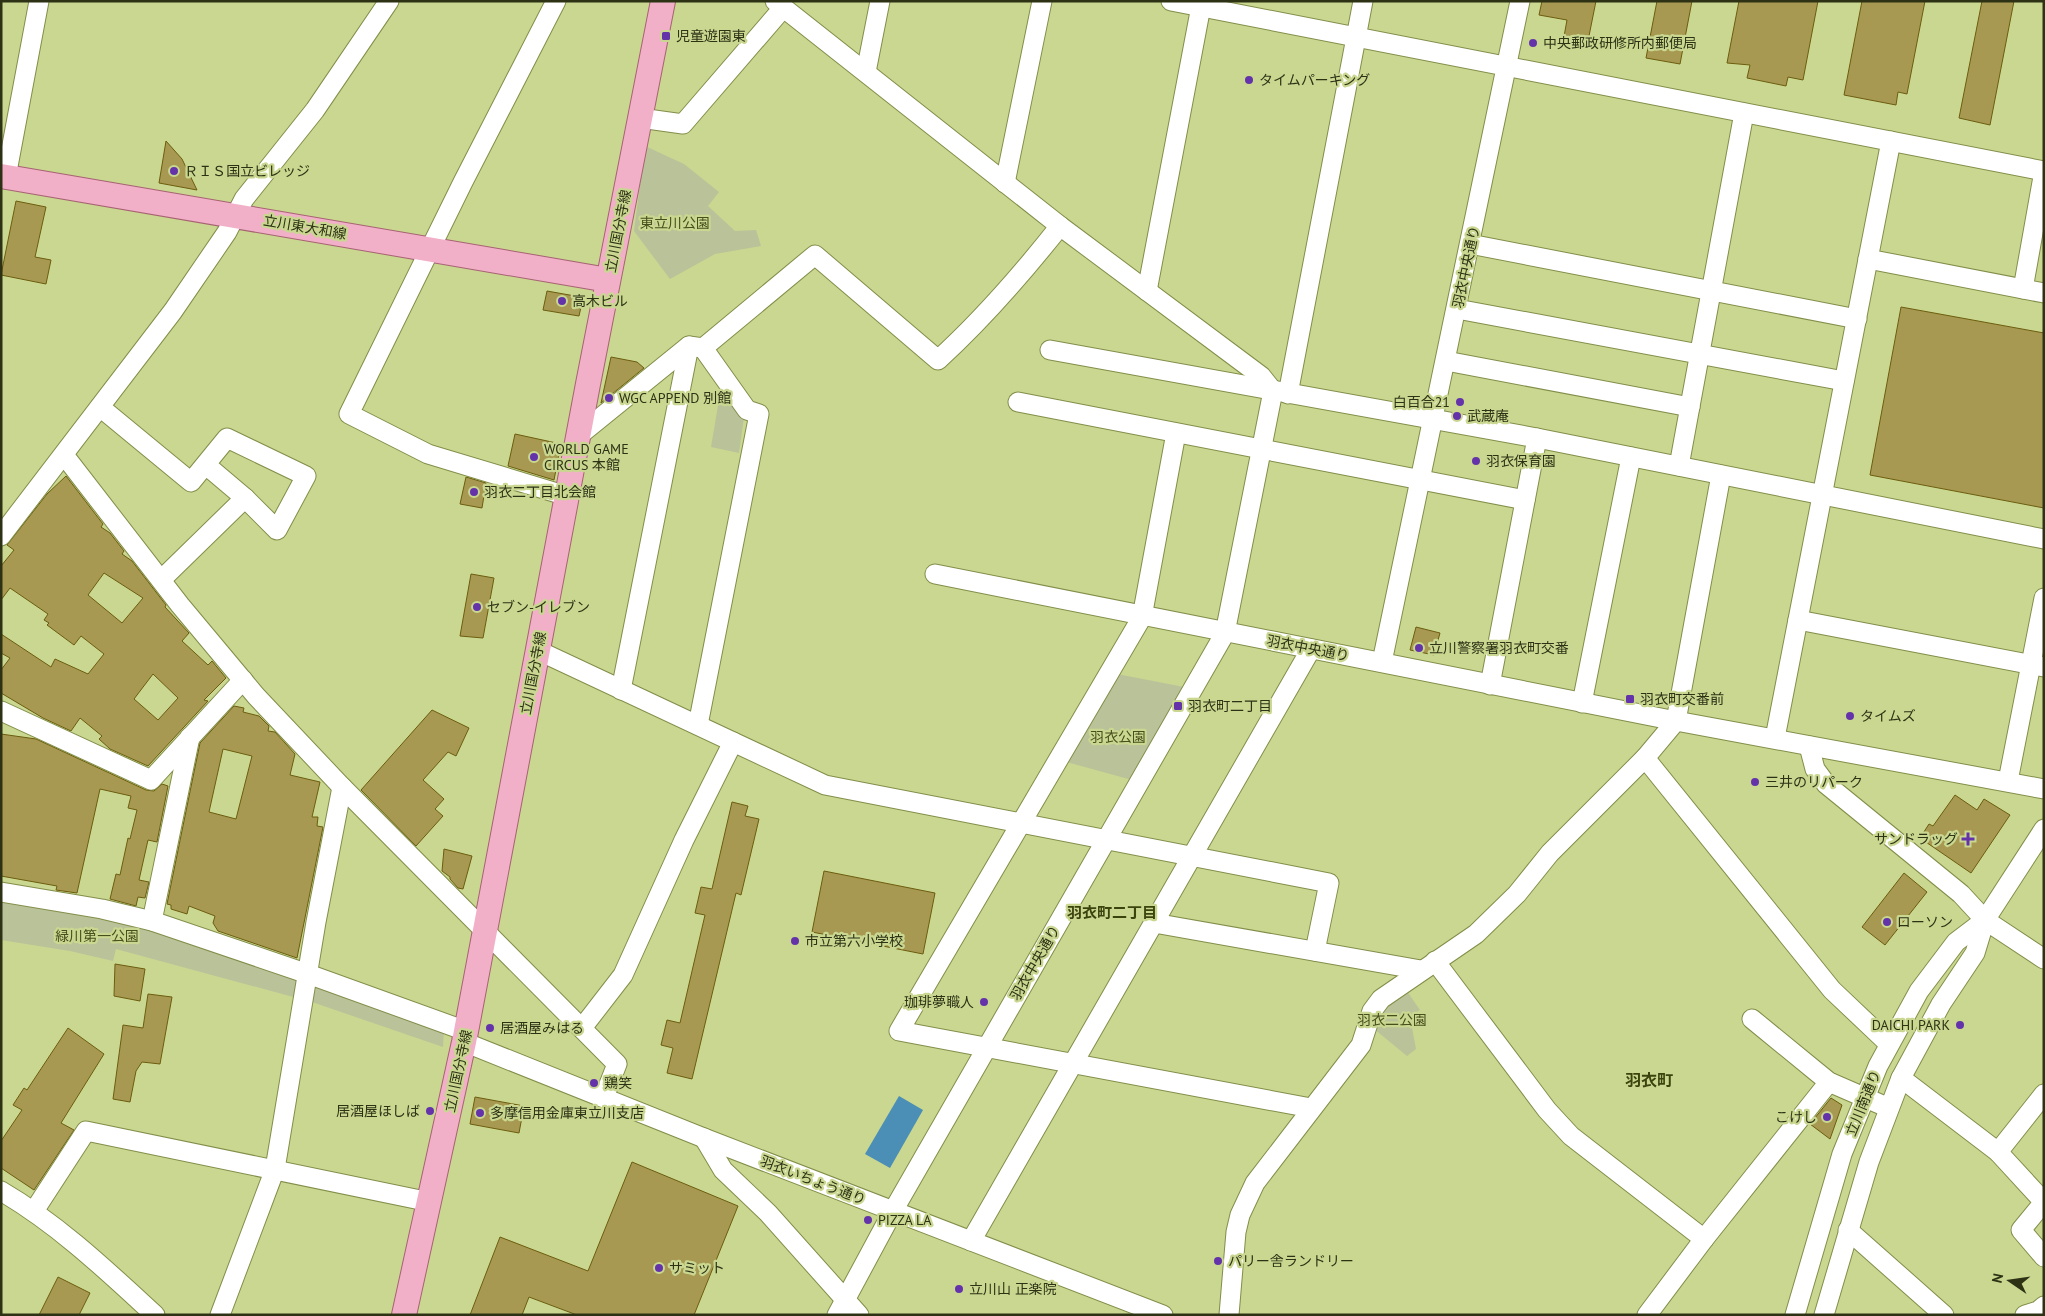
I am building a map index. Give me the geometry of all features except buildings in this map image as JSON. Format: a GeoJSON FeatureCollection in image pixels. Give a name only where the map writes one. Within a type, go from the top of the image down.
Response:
{"type":"FeatureCollection","features":[{"type":"Feature","properties":{"kind":"main road","name":"立川国分寺線"},"geometry":{"type":"LineString","coordinates":[[404,1315],[465,1037],[537,650],[663,1]]}},
{"type":"Feature","properties":{"kind":"main road","name":"立川東大和線"},"geometry":{"type":"LineString","coordinates":[[3,176],[608,280]]}},
{"type":"Feature","properties":{"kind":"street"},"geometry":{"type":"LineString","coordinates":[[3,176],[39,1]]}},
{"type":"Feature","properties":{"kind":"street"},"geometry":{"type":"LineString","coordinates":[[1,536],[192,284],[236,216],[244,200],[315,110],[388,1]]}},
{"type":"Feature","properties":{"kind":"street"},"geometry":{"type":"LineString","coordinates":[[556,1],[430,249],[349,414],[428,454],[567,496]]}},
{"type":"Feature","properties":{"kind":"street"},"geometry":{"type":"LineString","coordinates":[[866,72],[880,1]]}},
{"type":"Feature","properties":{"kind":"street"},"geometry":{"type":"LineString","coordinates":[[1005,183],[1042,1]]}},
{"type":"Feature","properties":{"kind":"street"},"geometry":{"type":"LineString","coordinates":[[1171,1],[1202,4],[1356,37],[2044,171],[2023,289]]}},
{"type":"Feature","properties":{"kind":"street"},"geometry":{"type":"LineString","coordinates":[[935,574],[1225,633],[1261,449],[1280,393],[1363,1]]}},
{"type":"Feature","properties":{"kind":"street","name":"羽衣中央通り"},"geometry":{"type":"LineString","coordinates":[[842,1307],[893,1211],[1225,633],[1382,662],[1508,66],[1520,1]]}},
{"type":"Feature","properties":{"kind":"street"},"geometry":{"type":"LineString","coordinates":[[640,118],[683,124],[779,4],[1060,226],[1261,376],[1280,393]]}},
{"type":"Feature","properties":{"kind":"street"},"geometry":{"type":"LineString","coordinates":[[1147,291],[1202,4]]}},
{"type":"Feature","properties":{"kind":"street"},"geometry":{"type":"LineString","coordinates":[[1679,466],[1744,113]]}},
{"type":"Feature","properties":{"kind":"street"},"geometry":{"type":"LineString","coordinates":[[1775,738],[1891,141]]}},
{"type":"Feature","properties":{"kind":"street"},"geometry":{"type":"LineString","coordinates":[[578,436],[815,255],[938,360],[970,331],[1019,278],[1060,226]]}},
{"type":"Feature","properties":{"kind":"street"},"geometry":{"type":"LineString","coordinates":[[1470,244],[1857,319]]}},
{"type":"Feature","properties":{"kind":"street"},"geometry":{"type":"LineString","coordinates":[[1868,259],[2044,293]]}},
{"type":"Feature","properties":{"kind":"street"},"geometry":{"type":"LineString","coordinates":[[1457,309],[1844,381]]}},
{"type":"Feature","properties":{"kind":"street"},"geometry":{"type":"LineString","coordinates":[[621,690],[696,347]]}},
{"type":"Feature","properties":{"kind":"street"},"geometry":{"type":"LineString","coordinates":[[696,347],[747,410],[759,414],[698,725]]}},
{"type":"Feature","properties":{"kind":"street"},"geometry":{"type":"LineString","coordinates":[[1050,350],[1433,421],[1537,438],[2044,539]]}},
{"type":"Feature","properties":{"kind":"street"},"geometry":{"type":"LineString","coordinates":[[1446,361],[1690,407]]}},
{"type":"Feature","properties":{"kind":"street"},"geometry":{"type":"LineString","coordinates":[[1018,402],[1525,500]]}},
{"type":"Feature","properties":{"kind":"street"},"geometry":{"type":"LineString","coordinates":[[100,407],[191,482],[227,438],[306,476],[277,530],[245,498],[206,466]]}},
{"type":"Feature","properties":{"kind":"street"},"geometry":{"type":"LineString","coordinates":[[1176,433],[1142,617],[899,1031],[1312,1108]]}},
{"type":"Feature","properties":{"kind":"street"},"geometry":{"type":"LineString","coordinates":[[1490,685],[1537,438]]}},
{"type":"Feature","properties":{"kind":"street"},"geometry":{"type":"LineString","coordinates":[[64,455],[242,680],[342,787],[617,1064],[604,1097]]}},
{"type":"Feature","properties":{"kind":"street"},"geometry":{"type":"LineString","coordinates":[[1582,703],[1632,457]]}},
{"type":"Feature","properties":{"kind":"street"},"geometry":{"type":"LineString","coordinates":[[1229,1315],[1230,1281],[1240,1215],[1254,1183],[1361,1045],[1372,1011],[1381,999],[1482,928],[1517,894],[1550,853],[1645,758],[1676,721],[1721,475]]}},
{"type":"Feature","properties":{"kind":"street"},"geometry":{"type":"LineString","coordinates":[[162,579],[245,498]]}},
{"type":"Feature","properties":{"kind":"street"},"geometry":{"type":"LineString","coordinates":[[2008,781],[2037,666],[2044,598]]}},
{"type":"Feature","properties":{"kind":"street"},"geometry":{"type":"LineString","coordinates":[[1798,620],[2037,666]]}},
{"type":"Feature","properties":{"kind":"street"},"geometry":{"type":"LineString","coordinates":[[971,1241],[1311,649]]}},
{"type":"Feature","properties":{"kind":"street"},"geometry":{"type":"LineString","coordinates":[[537,650],[825,785],[1329,883],[1315,952]]}},
{"type":"Feature","properties":{"kind":"street"},"geometry":{"type":"LineString","coordinates":[[1382,662],[1582,703],[2044,789]]}},
{"type":"Feature","properties":{"kind":"street"},"geometry":{"type":"LineString","coordinates":[[1,711],[151,780],[242,680]]}},
{"type":"Feature","properties":{"kind":"street"},"geometry":{"type":"LineString","coordinates":[[152,921],[191,735]]}},
{"type":"Feature","properties":{"kind":"street"},"geometry":{"type":"LineString","coordinates":[[582,1028],[624,975],[684,840],[733,742]]}},
{"type":"Feature","properties":{"kind":"street"},"geometry":{"type":"LineString","coordinates":[[1809,746],[1815,769],[1826,784],[1961,894],[1985,920],[2044,959]]}},
{"type":"Feature","properties":{"kind":"street"},"geometry":{"type":"LineString","coordinates":[[1645,758],[1832,990],[1889,1044]]}},
{"type":"Feature","properties":{"kind":"street"},"geometry":{"type":"LineString","coordinates":[[220,1315],[275,1169],[342,787]]}},
{"type":"Feature","properties":{"kind":"street","name":"立川南通り"},"geometry":{"type":"LineString","coordinates":[[1824,1315],[1848,1230],[1888,1108],[1901,1078],[1941,1004],[1975,953],[1985,920],[2044,829]]}},
{"type":"Feature","properties":{"kind":"street","name":"羽衣いちょう通り"},"geometry":{"type":"LineString","coordinates":[[1,892],[102,909],[152,921],[308,974],[465,1037],[704,1138],[1163,1315]]}},
{"type":"Feature","properties":{"kind":"street","name":"立川南通り"},"geometry":{"type":"LineString","coordinates":[[1795,1315],[1842,1154],[1864,1097],[1889,1044],[1920,991],[1956,942],[1985,920]]}},
{"type":"Feature","properties":{"kind":"street"},"geometry":{"type":"LineString","coordinates":[[1154,923],[1315,952],[1428,966],[1547,1110],[1571,1136],[1704,1239]]}},
{"type":"Feature","properties":{"kind":"street"},"geometry":{"type":"LineString","coordinates":[[1752,1019],[1829,1082],[1888,1108]]}},
{"type":"Feature","properties":{"kind":"street"},"geometry":{"type":"LineString","coordinates":[[1901,1078],[1998,1152],[2044,1202],[2022,1230],[2044,1256]]}},
{"type":"Feature","properties":{"kind":"street"},"geometry":{"type":"LineString","coordinates":[[1648,1315],[1704,1239],[1829,1082]]}},
{"type":"Feature","properties":{"kind":"street"},"geometry":{"type":"LineString","coordinates":[[1998,1152],[2044,1094]]}},
{"type":"Feature","properties":{"kind":"street"},"geometry":{"type":"LineString","coordinates":[[34,1211],[86,1131],[430,1202]]}},
{"type":"Feature","properties":{"kind":"street"},"geometry":{"type":"LineString","coordinates":[[704,1138],[724,1170],[768,1213],[842,1307],[860,1315]]}},
{"type":"Feature","properties":{"kind":"street"},"geometry":{"type":"LineString","coordinates":[[1,1191],[34,1211],[83,1249],[155,1315]]}},
{"type":"Feature","properties":{"kind":"street"},"geometry":{"type":"LineString","coordinates":[[1848,1230],[1944,1315]]}},
{"type":"Feature","properties":{"kind":"street"},"geometry":{"type":"LineString","coordinates":[[2024,1315],[2038,1311],[2044,1306]]}},
{"type":"Feature","properties":{"kind":"green space","name":"東立川公園"},"geometry":{"type":"Polygon","coordinates":[[[645,146],[684,164],[719,192],[708,206],[735,231],[756,230],[761,246],[715,254],[670,279],[634,231],[645,146]]]}},
{"type":"Feature","properties":{"kind":"green space"},"geometry":{"type":"Polygon","coordinates":[[[721,388],[744,417],[739,453],[711,447],[721,388]]]}},
{"type":"Feature","properties":{"kind":"green space","name":"羽衣公園"},"geometry":{"type":"Polygon","coordinates":[[[1117,674],[1184,687],[1132,780],[1063,761],[1117,674]]]}},
{"type":"Feature","properties":{"kind":"green space","name":"緑川第一公園"},"geometry":{"type":"Polygon","coordinates":[[[1,899],[145,924],[302,978],[297,998],[116,949],[113,961],[70,951],[1,940],[1,899]]]}},
{"type":"Feature","properties":{"kind":"green space"},"geometry":{"type":"Polygon","coordinates":[[[315,984],[444,1029],[443,1047],[312,1002],[315,984]]]}},
{"type":"Feature","properties":{"kind":"green space","name":"羽衣二公園"},"geometry":{"type":"Polygon","coordinates":[[[1404,987],[1420,1010],[1410,1017],[1416,1049],[1407,1056],[1373,1028],[1373,1016],[1404,987]]]}},
{"type":"Feature","properties":{"kind":"water"},"geometry":{"type":"Polygon","coordinates":[[[899,1096],[923,1110],[890,1168],[865,1154],[899,1096]]]}},
{"type":"Feature","properties":{"kind":"place","name":"児童遊園東"},"geometry":{"type":"Point","coordinates":[666,36]}},
{"type":"Feature","properties":{"kind":"place","name":"中央郵政研修所内郵便局"},"geometry":{"type":"Point","coordinates":[1533,43]}},
{"type":"Feature","properties":{"kind":"place","name":"タイムパーキング"},"geometry":{"type":"Point","coordinates":[1249,80]}},
{"type":"Feature","properties":{"kind":"place","name":"ＲＩＳ国立ビレッジ"},"geometry":{"type":"Point","coordinates":[174,171]}},
{"type":"Feature","properties":{"kind":"place","name":"高木ビル"},"geometry":{"type":"Point","coordinates":[562,301]}},
{"type":"Feature","properties":{"kind":"place","name":"WGC APPEND 別館"},"geometry":{"type":"Point","coordinates":[609,398]}},
{"type":"Feature","properties":{"kind":"place","name":"白百合21"},"geometry":{"type":"Point","coordinates":[1460,402]}},
{"type":"Feature","properties":{"kind":"place","name":"武蔵庵"},"geometry":{"type":"Point","coordinates":[1457,416]}},
{"type":"Feature","properties":{"kind":"place","name":"WORLD GAME CIRCUS 本館"},"geometry":{"type":"Point","coordinates":[534,457]}},
{"type":"Feature","properties":{"kind":"place","name":"羽衣保育園"},"geometry":{"type":"Point","coordinates":[1476,461]}},
{"type":"Feature","properties":{"kind":"place","name":"羽衣二丁目北会館"},"geometry":{"type":"Point","coordinates":[474,492]}},
{"type":"Feature","properties":{"kind":"place","name":"セブン-イレブン"},"geometry":{"type":"Point","coordinates":[477,607]}},
{"type":"Feature","properties":{"kind":"place","name":"立川警察署羽衣町交番"},"geometry":{"type":"Point","coordinates":[1419,648]}},
{"type":"Feature","properties":{"kind":"place","name":"羽衣町交番前"},"geometry":{"type":"Point","coordinates":[1630,699]}},
{"type":"Feature","properties":{"kind":"place","name":"羽衣町二丁目"},"geometry":{"type":"Point","coordinates":[1178,706]}},
{"type":"Feature","properties":{"kind":"place","name":"タイムズ"},"geometry":{"type":"Point","coordinates":[1850,716]}},
{"type":"Feature","properties":{"kind":"place","name":"三井のリパーク"},"geometry":{"type":"Point","coordinates":[1755,782]}},
{"type":"Feature","properties":{"kind":"place","name":"サンドラッグ"},"geometry":{"type":"Point","coordinates":[1968,839]}},
{"type":"Feature","properties":{"kind":"place","name":"ローソン"},"geometry":{"type":"Point","coordinates":[1887,922]}},
{"type":"Feature","properties":{"kind":"place","name":"市立第六小学校"},"geometry":{"type":"Point","coordinates":[795,941]}},
{"type":"Feature","properties":{"kind":"place","name":"珈琲夢職人"},"geometry":{"type":"Point","coordinates":[984,1002]}},
{"type":"Feature","properties":{"kind":"place","name":"DAICHI PARK"},"geometry":{"type":"Point","coordinates":[1960,1025]}},
{"type":"Feature","properties":{"kind":"place","name":"居酒屋みはる"},"geometry":{"type":"Point","coordinates":[490,1028]}},
{"type":"Feature","properties":{"kind":"place","name":"鶏笑"},"geometry":{"type":"Point","coordinates":[594,1083]}},
{"type":"Feature","properties":{"kind":"place","name":"居酒屋ほしば"},"geometry":{"type":"Point","coordinates":[430,1111]}},
{"type":"Feature","properties":{"kind":"place","name":"多摩信用金庫東立川支店"},"geometry":{"type":"Point","coordinates":[480,1113]}},
{"type":"Feature","properties":{"kind":"place","name":"こけし"},"geometry":{"type":"Point","coordinates":[1827,1117]}},
{"type":"Feature","properties":{"kind":"place","name":"PIZZA LA"},"geometry":{"type":"Point","coordinates":[868,1220]}},
{"type":"Feature","properties":{"kind":"place","name":"パリー舎ランドリー"},"geometry":{"type":"Point","coordinates":[1218,1261]}},
{"type":"Feature","properties":{"kind":"place","name":"サミット"},"geometry":{"type":"Point","coordinates":[659,1268]}},
{"type":"Feature","properties":{"kind":"place","name":"立川山 正楽院"},"geometry":{"type":"Point","coordinates":[959,1289]}},
{"type":"Feature","properties":{"kind":"district","name":"羽衣町二丁目"},"geometry":{"type":"Point","coordinates":[1112,913]}},
{"type":"Feature","properties":{"kind":"district","name":"羽衣町"},"geometry":{"type":"Point","coordinates":[1649,1080]}}]}
